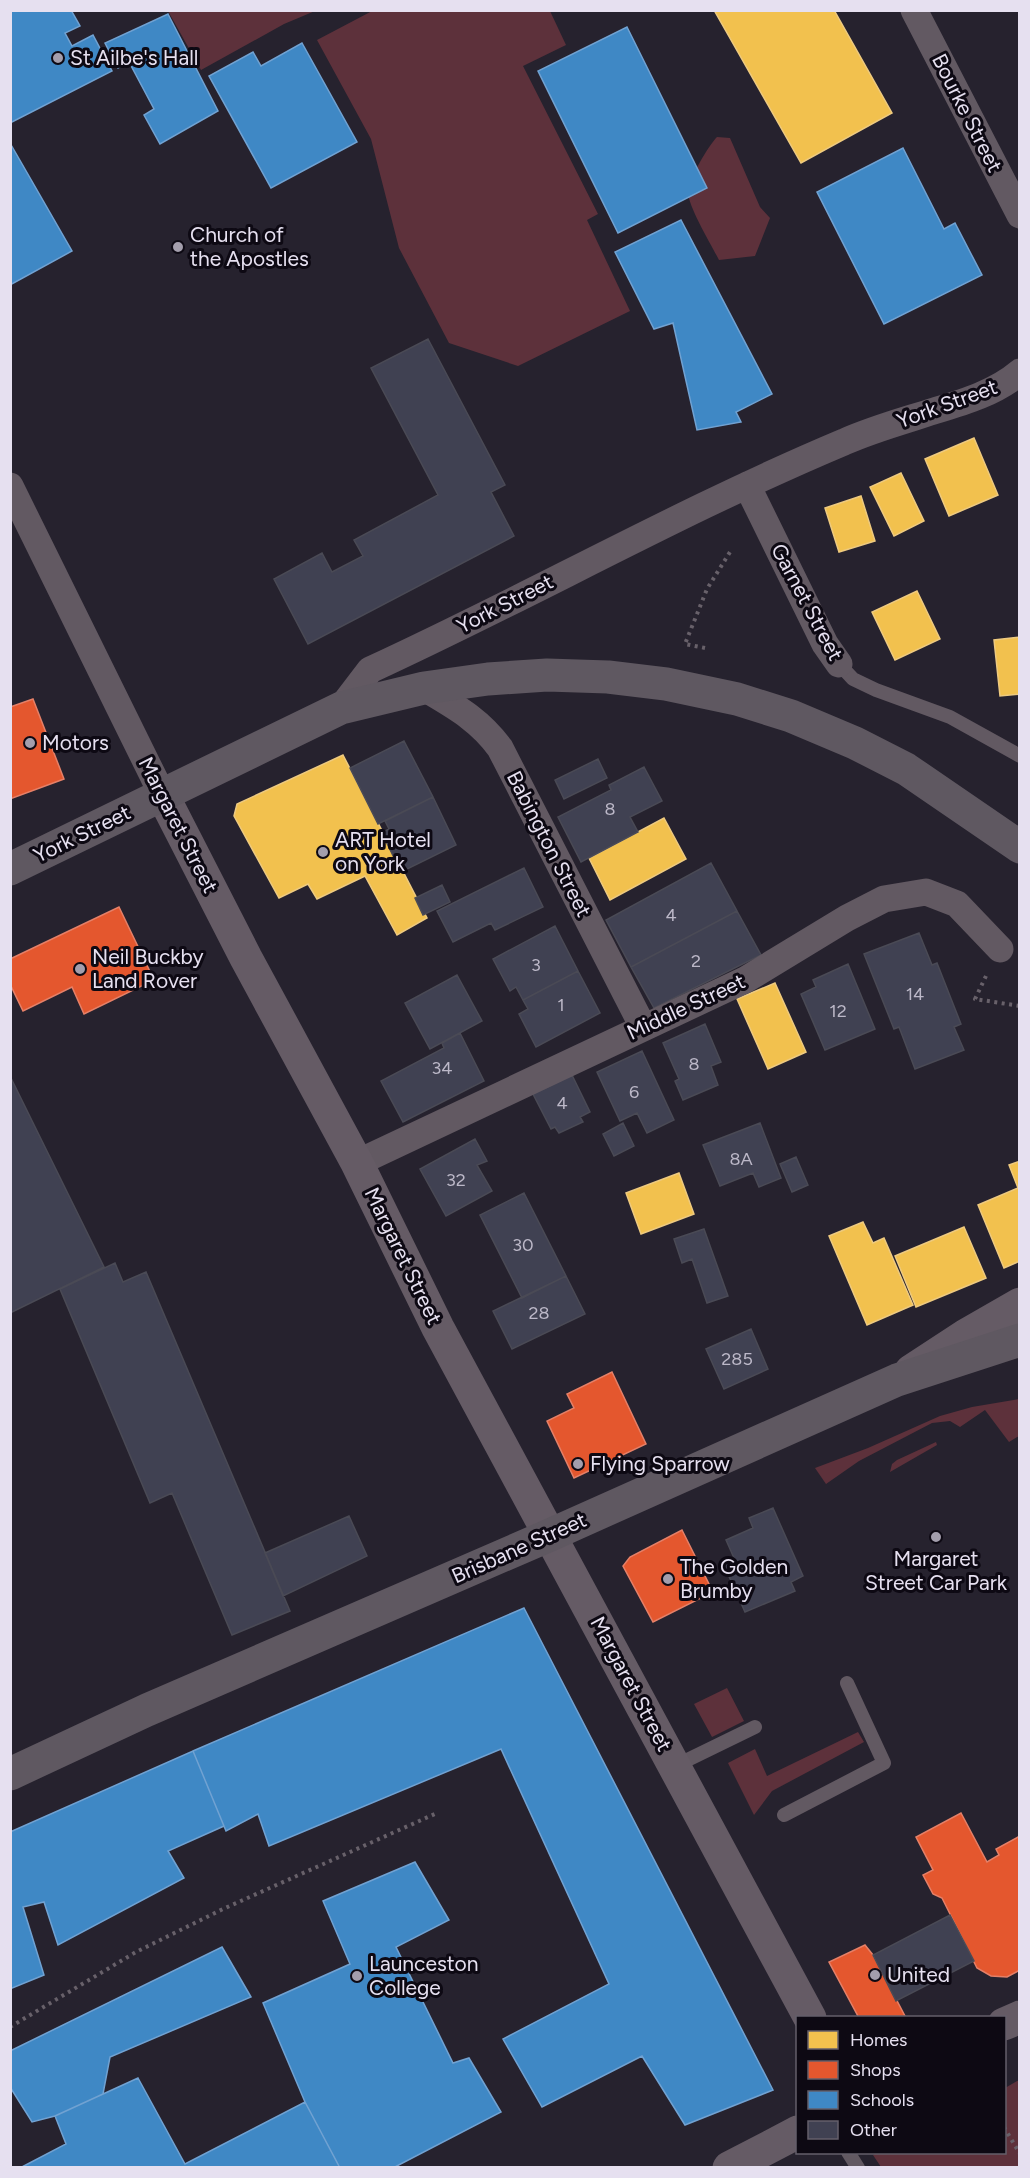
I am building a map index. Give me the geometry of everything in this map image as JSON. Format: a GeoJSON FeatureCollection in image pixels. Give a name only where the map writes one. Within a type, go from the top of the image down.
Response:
{"type":"FeatureCollection","features":[{"type":"Feature","properties":{"kind":"highway"},"geometry":{"type":"LineString","coordinates":[[341,708],[424,688],[488,679],[547,675],[608,677],[666,684],[737,699],[791,717],[855,743],[906,769],[1020,847]]}},
{"type":"Feature","properties":{"kind":"highway","name":"York Street"},"geometry":{"type":"LineString","coordinates":[[10,869],[341,708]]}},
{"type":"Feature","properties":{"kind":"highway"},"geometry":{"type":"LineString","coordinates":[[897,1380],[1020,1340]]}},
{"type":"Feature","properties":{"kind":"highway","name":"Brisbane Street"},"geometry":{"type":"LineString","coordinates":[[10,1774],[147,1710],[897,1380]]}},
{"type":"Feature","properties":{"kind":"street","name":"Bourke Street"},"geometry":{"type":"LineString","coordinates":[[914,10],[1020,215]]}},
{"type":"Feature","properties":{"kind":"street","name":"York Street"},"geometry":{"type":"LineString","coordinates":[[341,708],[370,670],[747,485],[878,428],[964,402],[997,388],[1020,372]]}},
{"type":"Feature","properties":{"kind":"street","name":"Garnet Street"},"geometry":{"type":"LineString","coordinates":[[747,485],[825,644],[839,664]]}},
{"type":"Feature","properties":{"kind":"street","name":"Margaret Street"},"geometry":{"type":"LineString","coordinates":[[10,486],[162,794],[246,958],[357,1163],[438,1328],[809,2016]]}},
{"type":"Feature","properties":{"kind":"street","name":"Babington Street"},"geometry":{"type":"LineString","coordinates":[[424,688],[468,715],[487,730],[500,748],[643,1026]]}},
{"type":"Feature","properties":{"kind":"street"},"geometry":{"type":"LineString","coordinates":[[958,804],[1020,861]]}},
{"type":"Feature","properties":{"kind":"street","name":"Middle Street"},"geometry":{"type":"LineString","coordinates":[[357,1163],[643,1026],[746,980],[847,918],[884,899],[926,892],[957,904],[1000,949]]}},
{"type":"Feature","properties":{"kind":"street","name":"Brisbane Street"},"geometry":{"type":"LineString","coordinates":[[897,1380],[966,1335],[1020,1305]]}},
{"type":"Feature","properties":{"kind":"street"},"geometry":{"type":"LineString","coordinates":[[1006,2023],[1020,2016]]}},
{"type":"Feature","properties":{"kind":"street"},"geometry":{"type":"LineString","coordinates":[[729,2168],[796,2133]]}},
{"type":"Feature","properties":{"kind":"lane","name":"Garnet Street"},"geometry":{"type":"LineString","coordinates":[[839,664],[853,679],[876,690],[950,717],[1020,756]]}},
{"type":"Feature","properties":{"kind":"lane"},"geometry":{"type":"LineString","coordinates":[[784,1815],[884,1762],[847,1683]]}},
{"type":"Feature","properties":{"kind":"lane"},"geometry":{"type":"LineString","coordinates":[[675,1766],[755,1727]]}},
{"type":"Feature","properties":{"kind":"lane"},"geometry":{"type":"LineString","coordinates":[[849,2154],[858,2168]]}},
{"type":"Feature","properties":{"kind":"path"},"geometry":{"type":"LineString","coordinates":[[705,648],[685,644],[707,589],[730,552]]}},
{"type":"Feature","properties":{"kind":"path"},"geometry":{"type":"LineString","coordinates":[[1000,949],[975,999],[1020,1006]]}},
{"type":"Feature","properties":{"kind":"path"},"geometry":{"type":"LineString","coordinates":[[10,2027],[136,1952],[223,1909],[437,1813]]}},
{"type":"Feature","properties":{"kind":"path"},"geometry":{"type":"LineString","coordinates":[[1006,2129],[1020,2154]]}},
{"type":"Feature","properties":{"kind":"shaded area"},"geometry":{"type":"Polygon","coordinates":[[[374,10],[550,11],[566,45],[523,66],[598,214],[587,220],[630,311],[518,366],[449,343],[399,248],[371,139],[317,40],[374,10]]]}},
{"type":"Feature","properties":{"kind":"shaded area"},"geometry":{"type":"Polygon","coordinates":[[[168,11],[315,11],[284,24],[201,70],[168,11]]]}},
{"type":"Feature","properties":{"kind":"shaded area"},"geometry":{"type":"Polygon","coordinates":[[[717,137],[730,138],[760,207],[770,218],[755,256],[719,260],[689,197],[689,186],[695,171],[717,137]]]}},
{"type":"Feature","properties":{"kind":"shaded area"},"geometry":{"type":"Polygon","coordinates":[[[1019,1399],[1019,1436],[1009,1442],[985,1410],[960,1427],[950,1421],[932,1423],[859,1461],[826,1484],[815,1468],[868,1448],[940,1416],[972,1407],[1019,1399]]]}},
{"type":"Feature","properties":{"kind":"shaded area"},"geometry":{"type":"Polygon","coordinates":[[[936,1442],[937,1445],[890,1472],[892,1464],[897,1460],[936,1442]]]}},
{"type":"Feature","properties":{"kind":"shaded area"},"geometry":{"type":"Polygon","coordinates":[[[727,1688],[744,1721],[712,1737],[694,1704],[727,1688]]]}},
{"type":"Feature","properties":{"kind":"shaded area"},"geometry":{"type":"Polygon","coordinates":[[[858,1732],[864,1742],[772,1791],[754,1815],[728,1763],[755,1749],[767,1776],[858,1732]]]}},
{"type":"Feature","properties":{"kind":"shaded area"},"geometry":{"type":"Polygon","coordinates":[[[1019,2080],[1019,2167],[881,2167],[873,2155],[1006,2154],[1006,2087],[1019,2080]]]}},
{"type":"Feature","properties":{"kind":"building: Homes"},"geometry":{"type":"Polygon","coordinates":[[[714,10],[834,10],[892,113],[801,163],[714,10]]]}},
{"type":"Feature","properties":{"kind":"building: Homes"},"geometry":{"type":"Polygon","coordinates":[[[974,438],[998,495],[949,516],[925,459],[974,438]]]}},
{"type":"Feature","properties":{"kind":"building: Homes"},"geometry":{"type":"Polygon","coordinates":[[[901,473],[924,521],[894,536],[870,487],[901,473]]]}},
{"type":"Feature","properties":{"kind":"building: Homes"},"geometry":{"type":"Polygon","coordinates":[[[861,496],[875,541],[839,552],[825,508],[861,496]]]}},
{"type":"Feature","properties":{"kind":"building: Homes"},"geometry":{"type":"Polygon","coordinates":[[[917,591],[940,639],[895,660],[872,612],[917,591]]]}},
{"type":"Feature","properties":{"kind":"building: Homes"},"geometry":{"type":"Polygon","coordinates":[[[1020,637],[1020,694],[1000,696],[994,640],[1020,637]]]}},
{"type":"Feature","properties":{"kind":"building: Homes","name":"ART Hotel on York"},"geometry":{"type":"Polygon","coordinates":[[[343,755],[427,918],[397,935],[365,876],[317,899],[308,884],[279,898],[234,816],[237,804],[343,755]]]}},
{"type":"Feature","properties":{"kind":"building: Homes"},"geometry":{"type":"Polygon","coordinates":[[[664,818],[686,859],[610,900],[589,858],[664,818]]]}},
{"type":"Feature","properties":{"kind":"building: Homes"},"geometry":{"type":"Polygon","coordinates":[[[775,983],[806,1052],[768,1069],[737,999],[775,983]]]}},
{"type":"Feature","properties":{"kind":"building: Homes"},"geometry":{"type":"Polygon","coordinates":[[[1020,1161],[1020,1261],[1004,1268],[978,1205],[1018,1188],[1009,1165],[1020,1161]]]}},
{"type":"Feature","properties":{"kind":"building: Homes"},"geometry":{"type":"Polygon","coordinates":[[[679,1173],[694,1214],[641,1234],[626,1193],[679,1173]]]}},
{"type":"Feature","properties":{"kind":"building: Homes"},"geometry":{"type":"Polygon","coordinates":[[[863,1222],[873,1243],[884,1238],[913,1305],[867,1325],[829,1236],[863,1222]]]}},
{"type":"Feature","properties":{"kind":"building: Homes"},"geometry":{"type":"Polygon","coordinates":[[[964,1227],[986,1278],[916,1307],[895,1256],[964,1227]]]}},
{"type":"Feature","properties":{"kind":"building: Shops","name":"Motors"},"geometry":{"type":"Polygon","coordinates":[[[33,699],[64,779],[10,799],[10,707],[33,699]]]}},
{"type":"Feature","properties":{"kind":"building: Shops","name":"Neil Buckby Land Rover"},"geometry":{"type":"Polygon","coordinates":[[[119,907],[154,980],[84,1014],[72,987],[23,1011],[10,984],[10,959],[119,907]]]}},
{"type":"Feature","properties":{"kind":"building: Shops"},"geometry":{"type":"Polygon","coordinates":[[[612,1372],[646,1444],[574,1478],[547,1421],[574,1408],[567,1394],[612,1372]]]}},
{"type":"Feature","properties":{"kind":"building: Shops","name":"The Golden Brumby"},"geometry":{"type":"Polygon","coordinates":[[[682,1530],[713,1592],[653,1622],[623,1566],[630,1557],[682,1530]]]}},
{"type":"Feature","properties":{"kind":"building: Shops"},"geometry":{"type":"Polygon","coordinates":[[[961,1813],[987,1862],[999,1855],[996,1849],[1020,1836],[1020,1970],[1007,1977],[991,1976],[977,1968],[942,1898],[933,1894],[923,1875],[933,1870],[916,1837],[961,1813]]]}},
{"type":"Feature","properties":{"kind":"building: Shops"},"geometry":{"type":"Polygon","coordinates":[[[865,1945],[873,1955],[905,2016],[858,2016],[829,1962],[865,1945]]]}},
{"type":"Feature","properties":{"kind":"building: Schools","name":"St Ailbe's Hall"},"geometry":{"type":"Polygon","coordinates":[[[10,10],[71,10],[80,26],[65,33],[72,46],[93,35],[112,71],[10,123],[10,10]]]}},
{"type":"Feature","properties":{"kind":"building: Schools"},"geometry":{"type":"Polygon","coordinates":[[[168,14],[218,111],[160,144],[144,115],[154,109],[129,62],[118,68],[105,43],[168,14]]]}},
{"type":"Feature","properties":{"kind":"building: Schools"},"geometry":{"type":"Polygon","coordinates":[[[627,27],[707,188],[618,233],[538,71],[627,27]]]}},
{"type":"Feature","properties":{"kind":"building: Schools"},"geometry":{"type":"Polygon","coordinates":[[[302,43],[357,142],[271,188],[209,76],[253,52],[261,66],[302,43]]]}},
{"type":"Feature","properties":{"kind":"building: Schools"},"geometry":{"type":"Polygon","coordinates":[[[10,143],[72,251],[10,285],[10,143]]]}},
{"type":"Feature","properties":{"kind":"building: Schools"},"geometry":{"type":"Polygon","coordinates":[[[903,148],[944,229],[955,223],[982,275],[884,324],[817,192],[903,148]]]}},
{"type":"Feature","properties":{"kind":"building: Schools"},"geometry":{"type":"Polygon","coordinates":[[[681,220],[772,394],[736,412],[741,422],[697,430],[673,323],[654,329],[615,252],[681,220]]]}},
{"type":"Feature","properties":{"kind":"building: Schools"},"geometry":{"type":"Polygon","coordinates":[[[524,1608],[773,2090],[685,2125],[642,2056],[542,2107],[503,2039],[609,1984],[501,1749],[269,1846],[258,1814],[226,1831],[193,1751],[524,1608]]]}},
{"type":"Feature","properties":{"kind":"building: Schools"},"geometry":{"type":"Polygon","coordinates":[[[193,1751],[224,1826],[168,1851],[184,1878],[58,1945],[44,1902],[23,1907],[44,1975],[10,1989],[10,1832],[193,1751]]]}},
{"type":"Feature","properties":{"kind":"building: Schools"},"geometry":{"type":"Polygon","coordinates":[[[415,1862],[449,1920],[396,1947],[453,2063],[469,2058],[501,2112],[393,2168],[340,2168],[305,2102],[263,2003],[350,1964],[323,1901],[415,1862]]]}},
{"type":"Feature","properties":{"kind":"building: Schools"},"geometry":{"type":"Polygon","coordinates":[[[222,1947],[251,1997],[110,2057],[103,2094],[55,2116],[32,2122],[10,2087],[10,2051],[222,1947]]]}},
{"type":"Feature","properties":{"kind":"building: Schools"},"geometry":{"type":"Polygon","coordinates":[[[138,2078],[185,2164],[305,2102],[340,2168],[20,2168],[66,2144],[55,2116],[138,2078]]]}},
{"type":"Feature","properties":{"kind":"building: Other"},"geometry":{"type":"Polygon","coordinates":[[[428,339],[505,485],[491,492],[514,536],[308,644],[274,579],[322,553],[332,572],[363,556],[354,540],[438,495],[371,368],[428,339]]]}},
{"type":"Feature","properties":{"kind":"building: Other"},"geometry":{"type":"Polygon","coordinates":[[[404,741],[433,797],[378,824],[350,768],[404,741]]]}},
{"type":"Feature","properties":{"kind":"building: Other"},"geometry":{"type":"Polygon","coordinates":[[[598,759],[607,778],[564,799],[555,780],[598,759]]]}},
{"type":"Feature","properties":{"kind":"building: Other"},"geometry":{"type":"Polygon","coordinates":[[[644,767],[662,801],[630,817],[638,832],[581,862],[558,817],[611,790],[609,785],[644,767]]]}},
{"type":"Feature","properties":{"kind":"building: Other"},"geometry":{"type":"Polygon","coordinates":[[[433,797],[456,845],[401,872],[382,833],[389,829],[385,821],[433,797]]]}},
{"type":"Feature","properties":{"kind":"building: Other"},"geometry":{"type":"Polygon","coordinates":[[[711,863],[737,911],[631,967],[606,920],[711,863]]]}},
{"type":"Feature","properties":{"kind":"building: Other"},"geometry":{"type":"Polygon","coordinates":[[[524,868],[543,907],[495,930],[491,923],[453,942],[437,911],[524,868]]]}},
{"type":"Feature","properties":{"kind":"building: Other"},"geometry":{"type":"Polygon","coordinates":[[[442,885],[450,902],[423,915],[415,898],[442,885]]]}},
{"type":"Feature","properties":{"kind":"building: Other"},"geometry":{"type":"Polygon","coordinates":[[[737,911],[761,955],[654,1008],[631,967],[737,911]]]}},
{"type":"Feature","properties":{"kind":"building: Other"},"geometry":{"type":"Polygon","coordinates":[[[555,926],[578,971],[523,1000],[516,987],[510,991],[493,959],[555,926]]]}},
{"type":"Feature","properties":{"kind":"building: Other"},"geometry":{"type":"Polygon","coordinates":[[[919,933],[932,965],[937,963],[961,1024],[954,1027],[964,1050],[915,1069],[899,1027],[894,1029],[864,954],[919,933]]]}},
{"type":"Feature","properties":{"kind":"building: Other"},"geometry":{"type":"Polygon","coordinates":[[[848,964],[875,1029],[825,1050],[801,994],[816,987],[813,980],[848,964]]]}},
{"type":"Feature","properties":{"kind":"building: Other"},"geometry":{"type":"Polygon","coordinates":[[[578,971],[600,1013],[536,1047],[519,1014],[528,1009],[523,1000],[578,971]]]}},
{"type":"Feature","properties":{"kind":"building: Other"},"geometry":{"type":"Polygon","coordinates":[[[457,975],[482,1021],[430,1049],[405,1003],[457,975]]]}},
{"type":"Feature","properties":{"kind":"building: Other"},"geometry":{"type":"Polygon","coordinates":[[[705,1024],[721,1062],[711,1066],[718,1085],[683,1100],[675,1081],[679,1079],[663,1043],[705,1024]]]}},
{"type":"Feature","properties":{"kind":"building: Other"},"geometry":{"type":"Polygon","coordinates":[[[460,1033],[484,1081],[403,1122],[381,1081],[444,1048],[442,1043],[460,1033]]]}},
{"type":"Feature","properties":{"kind":"building: Other"},"geometry":{"type":"Polygon","coordinates":[[[642,1051],[674,1120],[647,1133],[637,1113],[620,1121],[597,1072],[642,1051]]]}},
{"type":"Feature","properties":{"kind":"building: Other"},"geometry":{"type":"Polygon","coordinates":[[[572,1075],[590,1112],[580,1117],[583,1122],[559,1133],[555,1127],[551,1129],[533,1094],[572,1075]]]}},
{"type":"Feature","properties":{"kind":"building: Other"},"geometry":{"type":"Polygon","coordinates":[[[10,1076],[104,1267],[10,1313],[10,1076]]]}},
{"type":"Feature","properties":{"kind":"building: Other"},"geometry":{"type":"Polygon","coordinates":[[[623,1123],[634,1146],[614,1156],[603,1134],[623,1123]]]}},
{"type":"Feature","properties":{"kind":"building: Other"},"geometry":{"type":"Polygon","coordinates":[[[760,1123],[781,1178],[759,1187],[753,1173],[720,1186],[703,1145],[760,1123]]]}},
{"type":"Feature","properties":{"kind":"building: Other"},"geometry":{"type":"Polygon","coordinates":[[[475,1139],[487,1161],[477,1165],[492,1191],[446,1216],[420,1169],[475,1139]]]}},
{"type":"Feature","properties":{"kind":"building: Other"},"geometry":{"type":"Polygon","coordinates":[[[796,1157],[808,1185],[792,1192],[780,1164],[796,1157]]]}},
{"type":"Feature","properties":{"kind":"building: Other"},"geometry":{"type":"Polygon","coordinates":[[[524,1193],[566,1276],[522,1298],[480,1215],[524,1193]]]}},
{"type":"Feature","properties":{"kind":"building: Other"},"geometry":{"type":"Polygon","coordinates":[[[704,1229],[728,1296],[707,1303],[692,1259],[682,1263],[674,1239],[704,1229]]]}},
{"type":"Feature","properties":{"kind":"building: Other"},"geometry":{"type":"Polygon","coordinates":[[[115,1263],[123,1282],[146,1272],[290,1611],[232,1635],[172,1493],[150,1503],[60,1289],[115,1263]]]}},
{"type":"Feature","properties":{"kind":"building: Other"},"geometry":{"type":"Polygon","coordinates":[[[566,1276],[585,1314],[512,1349],[493,1311],[566,1276]]]}},
{"type":"Feature","properties":{"kind":"building: Other"},"geometry":{"type":"Polygon","coordinates":[[[751,1329],[768,1369],[724,1389],[706,1349],[751,1329]]]}},
{"type":"Feature","properties":{"kind":"building: Other"},"geometry":{"type":"Polygon","coordinates":[[[773,1508],[803,1576],[791,1582],[795,1591],[745,1612],[723,1563],[734,1558],[726,1540],[753,1528],[749,1518],[773,1508]]]}},
{"type":"Feature","properties":{"kind":"building: Other"},"geometry":{"type":"Polygon","coordinates":[[[349,1516],[367,1556],[283,1596],[265,1553],[349,1516]]]}},
{"type":"Feature","properties":{"kind":"building: Other"},"geometry":{"type":"Polygon","coordinates":[[[950,1915],[974,1961],[896,2001],[873,1955],[950,1915]]]}},
{"type":"Feature","properties":{"kind":"place","name":"St Ailbe's Hall"},"geometry":{"type":"Point","coordinates":[58,58]}},
{"type":"Feature","properties":{"kind":"place","name":"Church of the Apostles"},"geometry":{"type":"Point","coordinates":[178,247]}},
{"type":"Feature","properties":{"kind":"place","name":"Motors"},"geometry":{"type":"Point","coordinates":[30,743]}},
{"type":"Feature","properties":{"kind":"place","name":"ART Hotel on York"},"geometry":{"type":"Point","coordinates":[323,852]}},
{"type":"Feature","properties":{"kind":"place","name":"Neil Buckby Land Rover"},"geometry":{"type":"Point","coordinates":[80,969]}},
{"type":"Feature","properties":{"kind":"place","name":"Flying Sparrow"},"geometry":{"type":"Point","coordinates":[578,1464]}},
{"type":"Feature","properties":{"kind":"place","name":"Margaret Street Car Park"},"geometry":{"type":"Point","coordinates":[936,1537]}},
{"type":"Feature","properties":{"kind":"place","name":"The Golden Brumby"},"geometry":{"type":"Point","coordinates":[668,1579]}},
{"type":"Feature","properties":{"kind":"place","name":"United"},"geometry":{"type":"Point","coordinates":[875,1975]}},
{"type":"Feature","properties":{"kind":"place","name":"Launceston College"},"geometry":{"type":"Point","coordinates":[357,1976]}}]}
